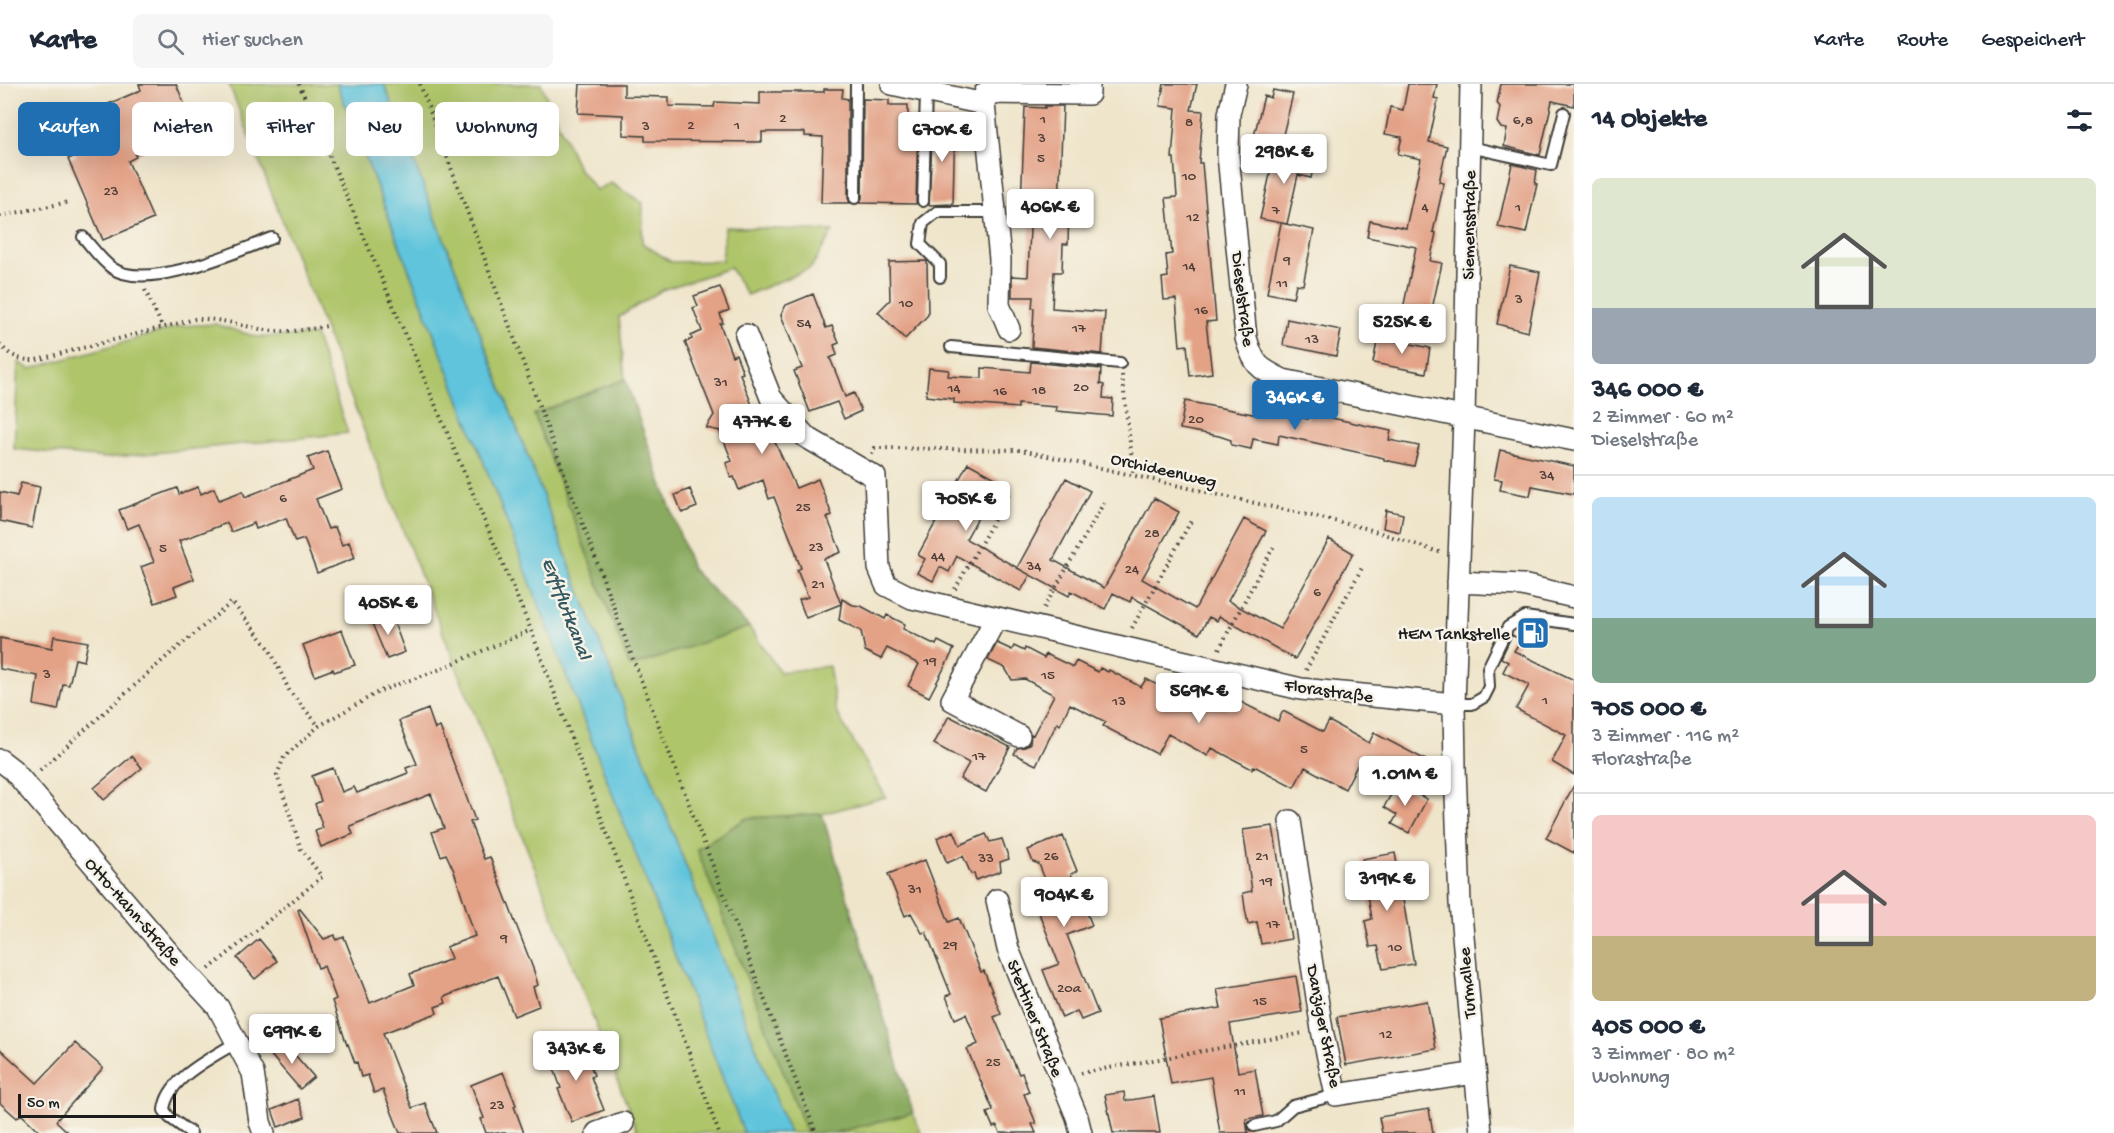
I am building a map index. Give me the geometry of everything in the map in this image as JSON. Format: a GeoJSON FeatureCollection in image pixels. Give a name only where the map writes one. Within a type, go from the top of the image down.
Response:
{"type":"FeatureCollection","features":[{"type":"Feature","properties":{"kind":"street"},"geometry":{"type":"LineString","coordinates":[[892,84],[926,92],[972,96],[985,93],[1089,94],[1089,84]]}},
{"type":"Feature","properties":{"kind":"street","name":"Dieselstraße"},"geometry":{"type":"LineString","coordinates":[[1236,84],[1229,114],[1228,155],[1246,338],[1252,358],[1264,371],[1283,380],[1574,440]]}},
{"type":"Feature","properties":{"kind":"street","name":"Siemensstraße"},"geometry":{"type":"LineString","coordinates":[[1458,582],[1471,84]]}},
{"type":"Feature","properties":{"kind":"street"},"geometry":{"type":"LineString","coordinates":[[972,96],[995,212],[1000,259],[999,305],[1009,329]]}},
{"type":"Feature","properties":{"kind":"street","name":"Florastraße"},"geometry":{"type":"LineString","coordinates":[[746,335],[771,398],[806,437],[875,477],[879,568],[886,585],[912,598],[1301,689],[1454,704]]}},
{"type":"Feature","properties":{"kind":"street"},"geometry":{"type":"LineString","coordinates":[[1458,582],[1522,585],[1574,597]]}},
{"type":"Feature","properties":{"kind":"street","name":"Turmallee"},"geometry":{"type":"LineString","coordinates":[[1458,582],[1454,704],[1460,903],[1481,1133]]}},
{"type":"Feature","properties":{"kind":"street"},"geometry":{"type":"LineString","coordinates":[[996,618],[952,700],[1019,736]]}},
{"type":"Feature","properties":{"kind":"street","name":"Otto-Hahn-Straße"},"geometry":{"type":"LineString","coordinates":[[0,760],[13,770],[218,1007],[253,1073],[260,1122],[264,1133]]}},
{"type":"Feature","properties":{"kind":"street","name":"Danziger Straße"},"geometry":{"type":"LineString","coordinates":[[1290,820],[1322,1030],[1336,1095],[1475,1073]]}},
{"type":"Feature","properties":{"kind":"street","name":"Stettiner Straße"},"geometry":{"type":"LineString","coordinates":[[997,900],[1008,949],[1077,1117],[1081,1133]]}},
{"type":"Feature","properties":{"kind":"street"},"geometry":{"type":"LineString","coordinates":[[597,1133],[623,1123]]}},
{"type":"Feature","properties":{"kind":"lane"},"geometry":{"type":"LineString","coordinates":[[855,198],[856,84]]}},
{"type":"Feature","properties":{"kind":"lane"},"geometry":{"type":"LineString","coordinates":[[923,201],[926,92]]}},
{"type":"Feature","properties":{"kind":"lane"},"geometry":{"type":"LineString","coordinates":[[1470,147],[1551,165],[1564,113]]}},
{"type":"Feature","properties":{"kind":"lane"},"geometry":{"type":"LineString","coordinates":[[940,277],[940,264],[920,244],[923,224],[937,212],[995,212]]}},
{"type":"Feature","properties":{"kind":"lane"},"geometry":{"type":"LineString","coordinates":[[83,237],[112,268],[131,276],[204,265],[272,238]]}},
{"type":"Feature","properties":{"kind":"lane"},"geometry":{"type":"LineString","coordinates":[[1007,352],[1009,329]]}},
{"type":"Feature","properties":{"kind":"lane"},"geometry":{"type":"LineString","coordinates":[[951,346],[1120,363]]}},
{"type":"Feature","properties":{"kind":"lane"},"geometry":{"type":"LineString","coordinates":[[1454,704],[1472,704],[1484,697],[1489,687],[1488,668],[1508,627],[1525,617],[1574,624]]}},
{"type":"Feature","properties":{"kind":"lane"},"geometry":{"type":"LineString","coordinates":[[191,1133],[169,1117],[164,1110],[165,1099],[174,1085],[186,1075],[237,1042]]}},
{"type":"Feature","properties":{"kind":"lane"},"geometry":{"type":"LineString","coordinates":[[1254,1126],[1276,1121],[1293,1106],[1336,1095]]}},
{"type":"Feature","properties":{"kind":"path"},"geometry":{"type":"LineString","coordinates":[[299,84],[531,630],[719,1133]]}},
{"type":"Feature","properties":{"kind":"path"},"geometry":{"type":"LineString","coordinates":[[420,84],[623,635],[816,1133]]}},
{"type":"Feature","properties":{"kind":"path"},"geometry":{"type":"LineString","coordinates":[[0,216],[69,202]]}},
{"type":"Feature","properties":{"kind":"path"},"geometry":{"type":"LineString","coordinates":[[138,275],[162,326]]}},
{"type":"Feature","properties":{"kind":"path"},"geometry":{"type":"LineString","coordinates":[[0,344],[10,354],[27,361],[195,319],[214,318],[267,330],[287,332],[327,326]]}},
{"type":"Feature","properties":{"kind":"path"},"geometry":{"type":"LineString","coordinates":[[1120,363],[1134,476]]}},
{"type":"Feature","properties":{"kind":"path","name":"Orchideenweg"},"geometry":{"type":"LineString","coordinates":[[862,469],[875,448],[1022,450],[1365,528],[1441,553],[1442,543],[1459,544]]}},
{"type":"Feature","properties":{"kind":"path"},"geometry":{"type":"LineString","coordinates":[[946,606],[1011,490]]}},
{"type":"Feature","properties":{"kind":"path"},"geometry":{"type":"LineString","coordinates":[[1034,627],[1106,499]]}},
{"type":"Feature","properties":{"kind":"path"},"geometry":{"type":"LineString","coordinates":[[1121,647],[1191,521]]}},
{"type":"Feature","properties":{"kind":"path"},"geometry":{"type":"LineString","coordinates":[[1209,668],[1275,544]]}},
{"type":"Feature","properties":{"kind":"path"},"geometry":{"type":"LineString","coordinates":[[1301,689],[1302,677],[1363,566]]}},
{"type":"Feature","properties":{"kind":"path"},"geometry":{"type":"LineString","coordinates":[[24,784],[232,602],[269,648],[290,692],[319,726]]}},
{"type":"Feature","properties":{"kind":"path"},"geometry":{"type":"LineString","coordinates":[[195,982],[322,877],[301,849],[277,775],[284,757],[319,726],[381,691],[438,670],[531,630]]}},
{"type":"Feature","properties":{"kind":"path"},"geometry":{"type":"LineString","coordinates":[[1059,1077],[1322,1030]]}},
{"type":"Feature","properties":{"kind":"green space"},"geometry":{"type":"Polygon","coordinates":[[[229,84],[337,84],[346,107],[346,156],[365,156],[744,1133],[638,1133],[257,156],[334,156],[334,102],[246,102],[246,128],[229,84]]]}},
{"type":"Feature","properties":{"kind":"green space"},"geometry":{"type":"Polygon","coordinates":[[[384,84],[541,84],[549,102],[435,102],[435,156],[559,156],[559,125],[578,168],[596,190],[611,183],[643,203],[642,243],[671,262],[722,261],[725,227],[833,231],[811,268],[747,295],[730,268],[662,290],[619,317],[625,379],[534,415],[630,667],[749,627],[780,672],[829,666],[836,712],[886,797],[822,814],[747,818],[697,849],[807,1133],[789,1133],[412,156],[423,156],[423,102],[391,102],[384,84]]]}},
{"type":"Feature","properties":{"kind":"green space"},"geometry":{"type":"Polygon","coordinates":[[[215,324],[257,337],[315,335],[348,433],[106,458],[14,449],[18,362],[30,369],[181,326],[215,324]]]}},
{"type":"Feature","properties":{"kind":"green space"},"geometry":{"type":"Polygon","coordinates":[[[625,379],[692,569],[749,627],[630,667],[534,414],[625,379]]]}},
{"type":"Feature","properties":{"kind":"green space"},"geometry":{"type":"Polygon","coordinates":[[[822,814],[913,1113],[834,1133],[807,1133],[697,849],[747,818],[822,814]]]}},
{"type":"Feature","properties":{"kind":"green space"},"geometry":{"type":"Polygon","coordinates":[[[913,1113],[921,1133],[834,1133],[913,1113]]]}},
{"type":"Feature","properties":{"kind":"water"},"geometry":{"type":"Polygon","coordinates":[[[337,84],[384,84],[391,102],[346,102],[346,107],[337,84]]]}},
{"type":"Feature","properties":{"kind":"water","name":"Erftflutkanal"},"geometry":{"type":"Polygon","coordinates":[[[365,156],[412,156],[789,1133],[744,1133],[365,156]]]}},
{"type":"Feature","properties":{"kind":"building"},"geometry":{"type":"Polygon","coordinates":[[[139,84],[176,84],[184,102],[132,102],[132,156],[136,157],[128,161],[153,219],[103,240],[68,159],[76,156],[120,156],[120,102],[113,102],[141,90],[139,84]]]}},
{"type":"Feature","properties":{"kind":"building"},"geometry":{"type":"Polygon","coordinates":[[[580,84],[624,84],[624,96],[669,97],[669,106],[714,107],[715,102],[760,104],[760,92],[824,92],[824,89],[843,89],[842,98],[848,99],[848,198],[850,203],[821,203],[823,137],[805,136],[805,132],[762,132],[762,142],[645,141],[645,136],[623,135],[623,115],[578,113],[580,84]]]}},
{"type":"Feature","properties":{"kind":"building"},"geometry":{"type":"Polygon","coordinates":[[[1164,84],[1197,84],[1191,110],[1203,111],[1199,163],[1202,163],[1216,321],[1206,322],[1212,373],[1190,376],[1187,345],[1180,346],[1176,299],[1164,300],[1162,278],[1168,277],[1166,255],[1172,254],[1166,198],[1177,197],[1174,158],[1172,158],[1176,108],[1160,106],[1164,84]]]}},
{"type":"Feature","properties":{"kind":"building"},"geometry":{"type":"Polygon","coordinates":[[[1408,84],[1437,84],[1434,98],[1438,99],[1429,142],[1447,146],[1439,182],[1444,183],[1433,232],[1436,233],[1430,261],[1442,263],[1431,314],[1403,309],[1416,247],[1367,237],[1370,221],[1406,228],[1421,159],[1398,154],[1402,137],[1385,134],[1390,107],[1403,110],[1408,84]]]}},
{"type":"Feature","properties":{"kind":"building"},"geometry":{"type":"Polygon","coordinates":[[[1501,84],[1574,84],[1574,106],[1552,101],[1540,155],[1504,146],[1507,129],[1501,128],[1497,122],[1500,107],[1497,103],[1501,84]]]}},
{"type":"Feature","properties":{"kind":"building"},"geometry":{"type":"Polygon","coordinates":[[[1273,90],[1293,94],[1279,151],[1252,144],[1264,96],[1271,98],[1273,90]]]}},
{"type":"Feature","properties":{"kind":"building"},"geometry":{"type":"Polygon","coordinates":[[[863,99],[889,100],[889,105],[908,105],[908,119],[918,119],[916,204],[860,203],[862,198],[863,99]]]}},
{"type":"Feature","properties":{"kind":"building"},"geometry":{"type":"Polygon","coordinates":[[[1045,106],[1063,106],[1059,205],[1069,206],[1068,244],[1063,244],[1062,272],[1054,272],[1052,308],[1105,312],[1102,354],[1032,347],[1033,297],[1012,297],[1012,276],[1028,277],[1031,204],[1021,204],[1025,107],[1045,108],[1045,106]]]}},
{"type":"Feature","properties":{"kind":"building"},"geometry":{"type":"Polygon","coordinates":[[[933,119],[955,120],[953,204],[929,205],[933,119]]]}},
{"type":"Feature","properties":{"kind":"building"},"geometry":{"type":"Polygon","coordinates":[[[1275,152],[1315,159],[1311,178],[1298,175],[1287,224],[1260,219],[1275,152]]]}},
{"type":"Feature","properties":{"kind":"building"},"geometry":{"type":"Polygon","coordinates":[[[1512,164],[1537,170],[1535,184],[1537,184],[1526,233],[1498,227],[1512,164]]]}},
{"type":"Feature","properties":{"kind":"building"},"geometry":{"type":"Polygon","coordinates":[[[1281,223],[1314,230],[1303,285],[1296,284],[1293,298],[1267,293],[1281,223]]]}},
{"type":"Feature","properties":{"kind":"building"},"geometry":{"type":"Polygon","coordinates":[[[927,261],[928,315],[905,339],[878,312],[890,300],[889,262],[927,261]]]}},
{"type":"Feature","properties":{"kind":"building"},"geometry":{"type":"Polygon","coordinates":[[[1510,266],[1540,272],[1528,332],[1497,324],[1510,266]]]}},
{"type":"Feature","properties":{"kind":"building"},"geometry":{"type":"Polygon","coordinates":[[[720,287],[729,310],[720,314],[723,323],[720,324],[732,356],[736,354],[743,373],[740,374],[762,431],[769,429],[796,488],[818,479],[832,515],[827,517],[841,552],[824,559],[841,604],[806,618],[799,600],[808,597],[797,570],[801,568],[774,497],[769,499],[763,480],[739,490],[734,477],[731,478],[726,463],[732,461],[720,431],[706,428],[714,415],[685,342],[702,331],[693,308],[698,306],[694,296],[720,287]]]}},
{"type":"Feature","properties":{"kind":"building"},"geometry":{"type":"Polygon","coordinates":[[[813,294],[826,328],[832,326],[839,343],[834,345],[837,355],[830,358],[845,397],[854,393],[861,411],[844,419],[837,402],[810,412],[794,371],[802,368],[781,315],[786,305],[813,294]]]}},
{"type":"Feature","properties":{"kind":"building"},"geometry":{"type":"Polygon","coordinates":[[[1287,319],[1341,330],[1336,356],[1283,345],[1287,319]]]}},
{"type":"Feature","properties":{"kind":"building"},"geometry":{"type":"Polygon","coordinates":[[[1378,337],[1430,348],[1426,373],[1373,363],[1378,337]]]}},
{"type":"Feature","properties":{"kind":"building"},"geometry":{"type":"Polygon","coordinates":[[[1031,362],[1101,369],[1100,384],[1104,385],[1103,398],[1113,399],[1112,416],[1056,411],[1057,407],[1018,404],[1018,408],[954,403],[954,399],[926,396],[929,368],[949,370],[948,376],[982,378],[982,368],[1030,372],[1031,362]]]}},
{"type":"Feature","properties":{"kind":"building"},"geometry":{"type":"Polygon","coordinates":[[[1185,401],[1258,415],[1259,409],[1308,419],[1309,413],[1391,431],[1389,440],[1419,446],[1414,466],[1279,435],[1278,444],[1253,439],[1251,449],[1231,445],[1231,440],[1219,436],[1180,429],[1185,401]]]}},
{"type":"Feature","properties":{"kind":"building"},"geometry":{"type":"Polygon","coordinates":[[[1500,450],[1574,466],[1574,494],[1532,486],[1530,496],[1500,490],[1502,480],[1494,479],[1500,450]]]}},
{"type":"Feature","properties":{"kind":"building"},"geometry":{"type":"Polygon","coordinates":[[[327,451],[342,489],[316,499],[328,529],[335,527],[342,545],[349,542],[355,558],[317,573],[304,539],[295,542],[286,518],[256,529],[254,523],[231,532],[227,523],[179,541],[194,579],[174,587],[177,595],[155,603],[141,567],[154,562],[139,524],[127,529],[119,510],[177,488],[179,494],[198,487],[201,494],[214,488],[219,500],[243,491],[245,497],[313,470],[308,458],[327,451]]]}},
{"type":"Feature","properties":{"kind":"building"},"geometry":{"type":"Polygon","coordinates":[[[968,463],[999,480],[966,539],[1030,575],[1021,591],[957,556],[949,572],[940,567],[933,581],[917,573],[925,559],[918,555],[968,463]]]}},
{"type":"Feature","properties":{"kind":"building"},"geometry":{"type":"Polygon","coordinates":[[[1066,478],[1090,491],[1053,560],[1104,588],[1154,498],[1179,512],[1142,579],[1195,609],[1244,519],[1266,531],[1228,601],[1280,629],[1329,539],[1353,553],[1295,659],[1219,616],[1217,621],[1209,617],[1199,634],[1132,597],[1130,602],[1113,593],[1105,609],[1071,591],[1069,596],[1017,568],[1066,478]]]}},
{"type":"Feature","properties":{"kind":"building"},"geometry":{"type":"Polygon","coordinates":[[[21,483],[40,487],[32,528],[0,521],[0,492],[17,496],[21,483]]]}},
{"type":"Feature","properties":{"kind":"building"},"geometry":{"type":"Polygon","coordinates":[[[690,489],[697,507],[682,513],[675,495],[690,489]]]}},
{"type":"Feature","properties":{"kind":"building"},"geometry":{"type":"Polygon","coordinates":[[[1386,510],[1403,514],[1400,532],[1383,528],[1386,510]]]}},
{"type":"Feature","properties":{"kind":"building"},"geometry":{"type":"Polygon","coordinates":[[[842,599],[885,619],[887,615],[905,624],[903,629],[936,645],[938,641],[954,649],[929,697],[908,686],[919,664],[887,648],[881,659],[865,651],[861,631],[839,620],[842,599]]]}},
{"type":"Feature","properties":{"kind":"building"},"geometry":{"type":"Polygon","coordinates":[[[391,614],[405,652],[387,659],[371,621],[391,614]]]}},
{"type":"Feature","properties":{"kind":"building"},"geometry":{"type":"Polygon","coordinates":[[[342,630],[355,665],[334,672],[333,669],[315,676],[303,645],[342,630]]]}},
{"type":"Feature","properties":{"kind":"building"},"geometry":{"type":"Polygon","coordinates":[[[1512,635],[1521,640],[1514,651],[1574,680],[1574,775],[1552,762],[1566,735],[1516,709],[1529,685],[1503,672],[1508,662],[1501,658],[1512,635]]]}},
{"type":"Feature","properties":{"kind":"building"},"geometry":{"type":"Polygon","coordinates":[[[54,636],[88,642],[84,661],[75,659],[69,685],[63,684],[58,710],[34,705],[38,676],[0,669],[0,638],[52,648],[54,636]]]}},
{"type":"Feature","properties":{"kind":"building"},"geometry":{"type":"Polygon","coordinates":[[[997,643],[1012,650],[1014,646],[1024,651],[1025,648],[1044,658],[1046,654],[1073,667],[1076,661],[1098,672],[1100,668],[1108,672],[1109,670],[1141,687],[1146,679],[1186,700],[1191,690],[1232,710],[1237,700],[1278,721],[1283,711],[1323,732],[1329,721],[1369,743],[1374,733],[1426,760],[1413,785],[1361,758],[1345,789],[1305,767],[1294,787],[1212,748],[1208,756],[1168,734],[1157,754],[1103,726],[1106,722],[1070,704],[1060,725],[1057,723],[1036,765],[1014,754],[1017,748],[1025,747],[1030,743],[1031,734],[1033,735],[1054,695],[1025,679],[1012,680],[1005,668],[988,660],[997,643]]]}},
{"type":"Feature","properties":{"kind":"building"},"geometry":{"type":"Polygon","coordinates":[[[428,709],[435,729],[440,727],[475,820],[470,822],[484,859],[490,857],[534,971],[538,985],[533,987],[539,1006],[514,1016],[498,976],[444,997],[446,1003],[435,1007],[437,1013],[383,1033],[412,1108],[425,1103],[437,1133],[400,1133],[383,1090],[374,1093],[368,1075],[361,1077],[332,1001],[336,999],[324,966],[318,968],[298,910],[300,909],[324,939],[335,935],[336,940],[344,937],[370,1003],[414,985],[410,974],[449,960],[451,958],[446,947],[475,936],[454,871],[446,854],[441,856],[432,832],[444,828],[431,794],[350,826],[353,834],[321,847],[315,831],[323,828],[315,804],[321,801],[312,776],[333,768],[342,792],[354,787],[357,793],[408,773],[406,768],[417,764],[399,721],[428,709]]]}},
{"type":"Feature","properties":{"kind":"building"},"geometry":{"type":"Polygon","coordinates":[[[949,716],[1010,747],[986,792],[960,779],[969,763],[934,744],[949,716]]]}},
{"type":"Feature","properties":{"kind":"building"},"geometry":{"type":"Polygon","coordinates":[[[132,756],[142,768],[104,800],[94,788],[132,756]]]}},
{"type":"Feature","properties":{"kind":"building"},"geometry":{"type":"Polygon","coordinates":[[[1397,784],[1427,799],[1409,833],[1392,824],[1397,815],[1384,807],[1397,784]]]}},
{"type":"Feature","properties":{"kind":"building"},"geometry":{"type":"Polygon","coordinates":[[[1574,785],[1574,853],[1546,838],[1574,785]]]}},
{"type":"Feature","properties":{"kind":"building"},"geometry":{"type":"Polygon","coordinates":[[[1273,826],[1291,939],[1261,944],[1257,922],[1248,924],[1245,908],[1243,893],[1252,891],[1243,830],[1273,826]]]}},
{"type":"Feature","properties":{"kind":"building"},"geometry":{"type":"Polygon","coordinates":[[[954,831],[960,845],[986,834],[990,842],[1002,839],[1009,859],[1000,862],[1001,871],[976,880],[963,856],[947,863],[937,838],[954,831]]]}},
{"type":"Feature","properties":{"kind":"building"},"geometry":{"type":"Polygon","coordinates":[[[1063,836],[1077,871],[1071,874],[1092,925],[1067,935],[1098,1013],[1081,1020],[1077,1011],[1062,1018],[1043,970],[1059,964],[1037,908],[1054,902],[1039,864],[1033,862],[1028,850],[1063,836]]]}},
{"type":"Feature","properties":{"kind":"building"},"geometry":{"type":"Polygon","coordinates":[[[1395,853],[1414,964],[1383,969],[1378,946],[1370,947],[1365,921],[1372,919],[1362,859],[1395,853]]]}},
{"type":"Feature","properties":{"kind":"building"},"geometry":{"type":"Polygon","coordinates":[[[925,860],[949,922],[959,918],[981,972],[984,971],[1001,1014],[994,1017],[1029,1092],[1024,1094],[1036,1123],[1032,1124],[1036,1133],[1000,1133],[997,1126],[993,1127],[987,1113],[993,1110],[967,1049],[978,1044],[966,1014],[955,1019],[946,996],[951,994],[926,932],[922,933],[911,913],[905,916],[888,874],[925,860]]]}},
{"type":"Feature","properties":{"kind":"building"},"geometry":{"type":"Polygon","coordinates":[[[259,939],[277,961],[255,979],[237,958],[259,939]]]}},
{"type":"Feature","properties":{"kind":"building"},"geometry":{"type":"Polygon","coordinates":[[[1296,976],[1302,1012],[1230,1024],[1238,1072],[1255,1069],[1263,1116],[1246,1119],[1248,1133],[1220,1133],[1211,1077],[1171,1084],[1159,1018],[1221,1008],[1217,989],[1296,976]]]}},
{"type":"Feature","properties":{"kind":"building"},"geometry":{"type":"Polygon","coordinates":[[[1427,1001],[1436,1049],[1346,1065],[1337,1017],[1427,1001]]]}},
{"type":"Feature","properties":{"kind":"building"},"geometry":{"type":"Polygon","coordinates":[[[283,1041],[314,1077],[300,1089],[269,1053],[283,1041]]]}},
{"type":"Feature","properties":{"kind":"building"},"geometry":{"type":"Polygon","coordinates":[[[581,1042],[604,1110],[572,1122],[558,1089],[561,1088],[549,1055],[581,1042]]]}},
{"type":"Feature","properties":{"kind":"building"},"geometry":{"type":"Polygon","coordinates":[[[75,1043],[103,1068],[56,1121],[69,1133],[41,1133],[21,1114],[17,1118],[0,1103],[0,1049],[37,1083],[75,1043]]]}},
{"type":"Feature","properties":{"kind":"building"},"geometry":{"type":"Polygon","coordinates":[[[503,1072],[524,1133],[486,1133],[481,1119],[484,1118],[471,1085],[503,1072]]]}},
{"type":"Feature","properties":{"kind":"building"},"geometry":{"type":"Polygon","coordinates":[[[1124,1092],[1125,1101],[1154,1096],[1160,1133],[1113,1133],[1105,1095],[1124,1092]]]}},
{"type":"Feature","properties":{"kind":"building"},"geometry":{"type":"Polygon","coordinates":[[[298,1099],[305,1117],[278,1127],[272,1110],[298,1099]]]}},
{"type":"Feature","properties":{"kind":"building"},"geometry":{"type":"Polygon","coordinates":[[[1429,1109],[1433,1133],[1382,1133],[1379,1117],[1429,1109]]]}},
{"type":"Feature","properties":{"kind":"place","name":"HEM Tankstelle"},"geometry":{"type":"Point","coordinates":[1533,633]}}]}
